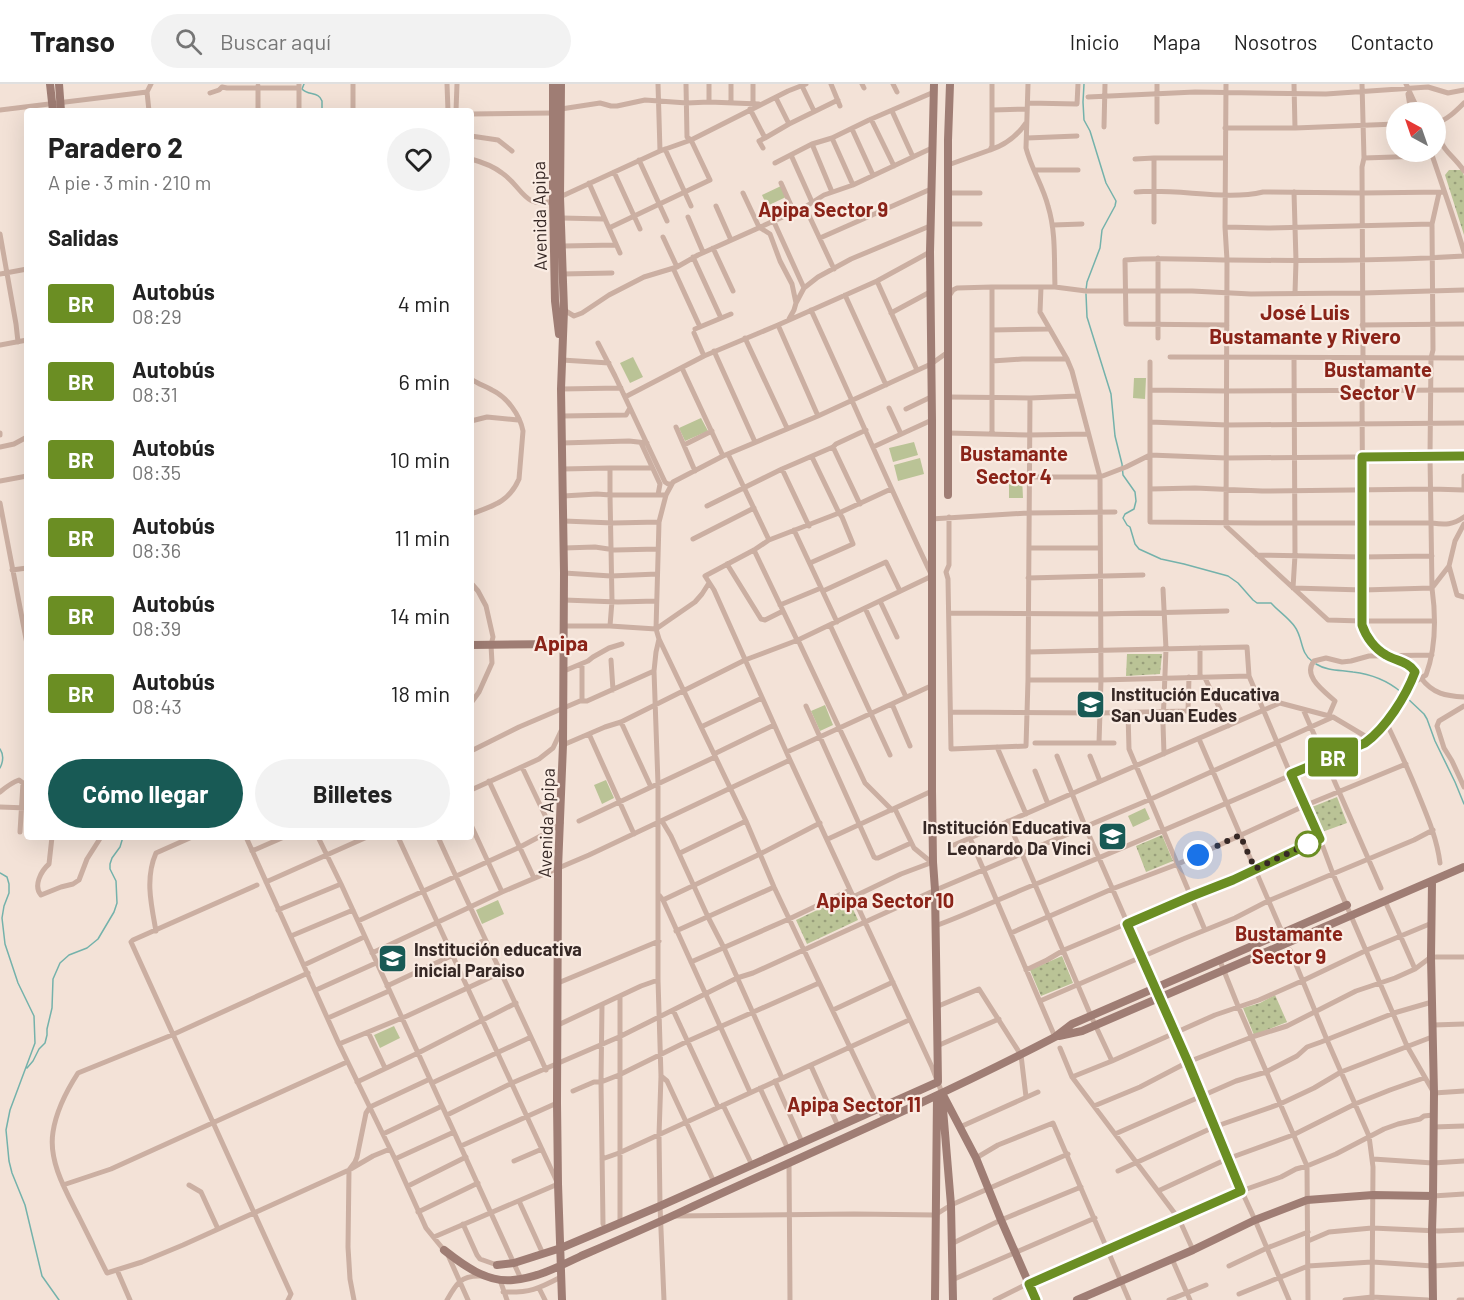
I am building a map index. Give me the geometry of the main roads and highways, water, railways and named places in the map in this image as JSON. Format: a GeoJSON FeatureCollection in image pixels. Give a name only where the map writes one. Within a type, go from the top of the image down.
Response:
{"type":"FeatureCollection","features":[{"type":"Feature","properties":{"kind":"waterway"},"geometry":{"type":"LineString","coordinates":[[304,84],[302,89],[304,91],[321,98],[322,108]]}},
{"type":"Feature","properties":{"kind":"waterway"},"geometry":{"type":"LineString","coordinates":[[1084,84],[1084,120],[1090,131],[1106,183],[1116,201],[1102,230],[1100,248],[1086,290]]}},
{"type":"Feature","properties":{"kind":"waterway"},"geometry":{"type":"LineString","coordinates":[[1086,294],[1087,317],[1111,394],[1115,436],[1123,475],[1135,492],[1134,509],[1125,514],[1123,518],[1130,527],[1135,544],[1139,549],[1161,559],[1228,576],[1257,603],[1271,603],[1295,627],[1303,650],[1312,661]]}},
{"type":"Feature","properties":{"kind":"waterway"},"geometry":{"type":"LineString","coordinates":[[1316,664],[1329,669],[1372,676],[1385,681],[1401,692]]}},
{"type":"Feature","properties":{"kind":"waterway"},"geometry":{"type":"LineString","coordinates":[[1406,697],[1427,719],[1464,804]]}},
{"type":"Feature","properties":{"kind":"waterway"},"geometry":{"type":"LineString","coordinates":[[0,749],[3,758],[0,768]]}},
{"type":"Feature","properties":{"kind":"waterway"},"geometry":{"type":"LineString","coordinates":[[27,1068],[45,1043],[52,1008],[53,979],[60,963],[69,955],[87,948],[98,939],[114,912],[117,903],[116,881],[110,864],[122,840]]}},
{"type":"Feature","properties":{"kind":"waterway"},"geometry":{"type":"LineString","coordinates":[[0,873],[7,877],[9,884],[9,893],[2,918],[5,944],[18,983],[34,1016],[35,1043],[10,1110],[6,1130],[9,1161],[25,1205],[42,1276],[59,1300]]}},
{"type":"Feature","properties":{"kind":"place","name":"Institución Educativa San Juan Eudes"},"geometry":{"type":"Point","coordinates":[1090,704]}},
{"type":"Feature","properties":{"kind":"place","name":"Institución Educativa Leonardo Da Vinci"},"geometry":{"type":"Point","coordinates":[1112,837]}},
{"type":"Feature","properties":{"kind":"place","name":"Institución educativa inicial Paraiso"},"geometry":{"type":"Point","coordinates":[393,959]}},
{"type":"Feature","properties":{"kind":"district","name":"Apipa Sector 9"},"geometry":{"type":"Point","coordinates":[823,209]}},
{"type":"Feature","properties":{"kind":"district","name":"José Luis Bustamante y Rivero"},"geometry":{"type":"Point","coordinates":[1305,323]}},
{"type":"Feature","properties":{"kind":"district","name":"Bustamante Sector V"},"geometry":{"type":"Point","coordinates":[1378,380]}},
{"type":"Feature","properties":{"kind":"district","name":"Bustamante Sector 4"},"geometry":{"type":"Point","coordinates":[1014,464]}},
{"type":"Feature","properties":{"kind":"district","name":"Apipa"},"geometry":{"type":"Point","coordinates":[561,642]}},
{"type":"Feature","properties":{"kind":"district","name":"Apipa Sector 10"},"geometry":{"type":"Point","coordinates":[885,900]}},
{"type":"Feature","properties":{"kind":"district","name":"Bustamante Sector 9"},"geometry":{"type":"Point","coordinates":[1289,944]}},
{"type":"Feature","properties":{"kind":"district","name":"Apipa Sector 11"},"geometry":{"type":"Point","coordinates":[854,1104]}}]}
